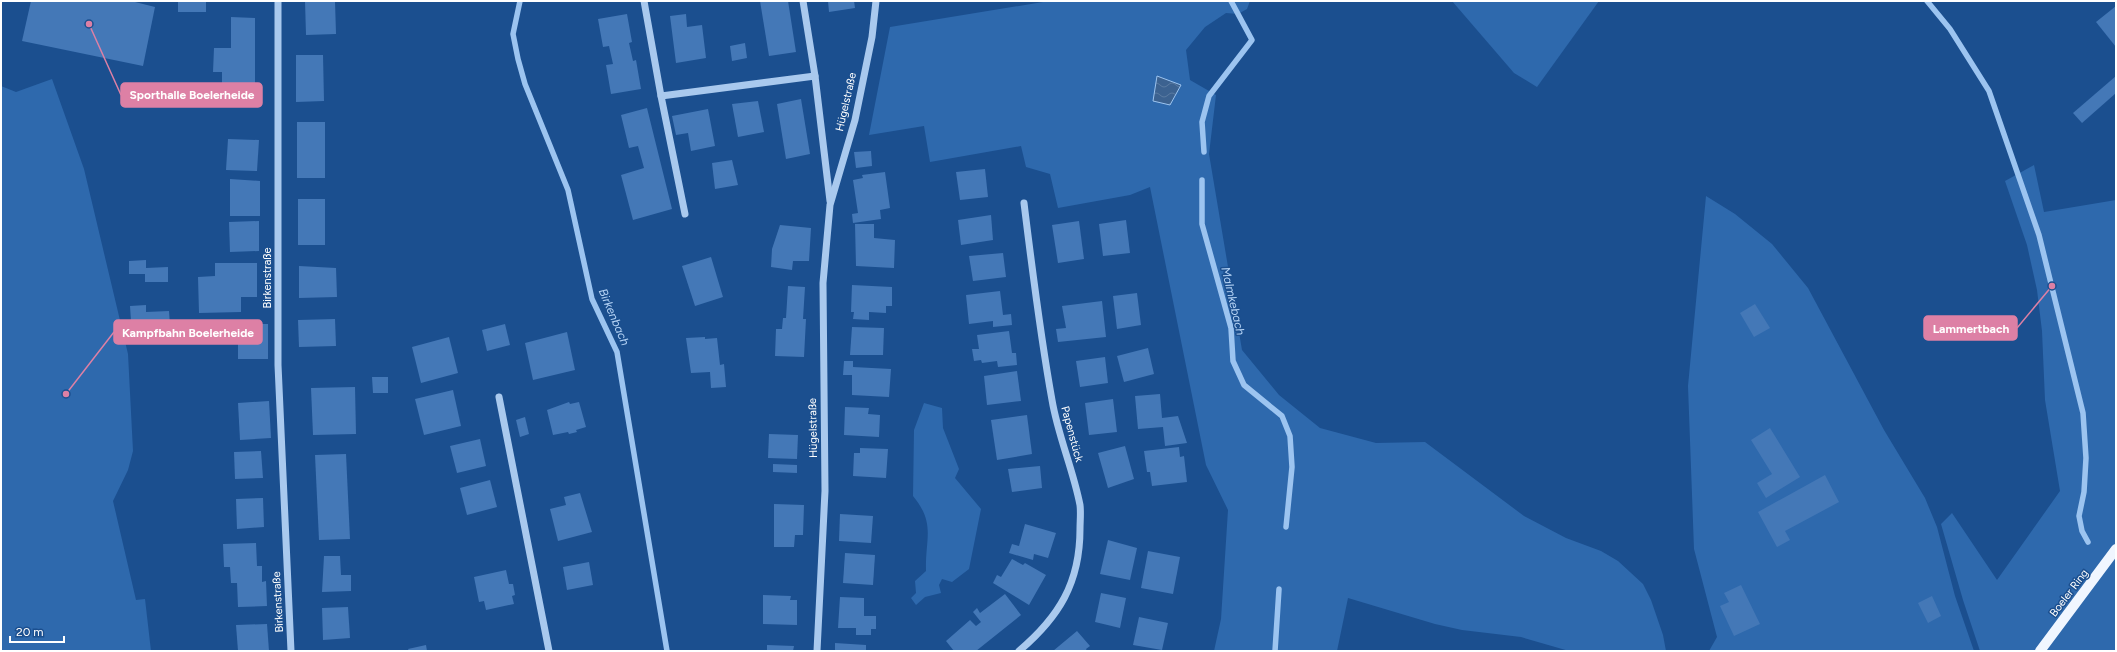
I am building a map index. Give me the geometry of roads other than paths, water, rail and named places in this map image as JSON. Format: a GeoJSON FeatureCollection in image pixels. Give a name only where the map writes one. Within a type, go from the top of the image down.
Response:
{"type":"FeatureCollection","features":[{"type":"Feature","properties":{"kind":"main road","name":"Boeler Ring"},"geometry":{"type":"LineString","coordinates":[[2040,651],[2116,549]]}},
{"type":"Feature","properties":{"kind":"street","name":"Birkenstraße"},"geometry":{"type":"LineString","coordinates":[[278,1],[278,365],[292,651]]}},
{"type":"Feature","properties":{"kind":"street"},"geometry":{"type":"LineString","coordinates":[[644,1],[661,96],[685,214]]}},
{"type":"Feature","properties":{"kind":"street","name":"Hügelstraße"},"geometry":{"type":"LineString","coordinates":[[803,1],[815,76],[830,205]]}},
{"type":"Feature","properties":{"kind":"street","name":"Hügelstraße"},"geometry":{"type":"LineString","coordinates":[[817,651],[825,491],[823,284],[830,205],[855,120],[872,37],[876,1]]}},
{"type":"Feature","properties":{"kind":"street"},"geometry":{"type":"LineString","coordinates":[[661,96],[815,76]]}},
{"type":"Feature","properties":{"kind":"street","name":"Papenstück"},"geometry":{"type":"LineString","coordinates":[[1019,651],[1040,633],[1062,606],[1074,575],[1080,544],[1080,506],[1053,407],[1043,350],[1024,203]]}},
{"type":"Feature","properties":{"kind":"street"},"geometry":{"type":"LineString","coordinates":[[499,397],[549,651]]}},
{"type":"Feature","properties":{"kind":"water"},"geometry":{"type":"Polygon","coordinates":[[[1157,76],[1181,85],[1170,105],[1153,101],[1157,76]]]}},
{"type":"Feature","properties":{"kind":"waterway","name":"Birkenbach"},"geometry":{"type":"LineString","coordinates":[[520,1],[513,34],[518,59],[525,84],[568,190],[592,299],[617,352],[667,651]]}},
{"type":"Feature","properties":{"kind":"waterway","name":"Malmkebach"},"geometry":{"type":"LineString","coordinates":[[1204,152],[1202,122],[1209,96],[1252,40],[1231,1]]}},
{"type":"Feature","properties":{"kind":"waterway"},"geometry":{"type":"LineString","coordinates":[[1927,1],[1950,29],[1989,91],[2039,235],[2083,413],[2086,458],[2084,492],[2079,516],[2082,531],[2088,542]]}},
{"type":"Feature","properties":{"kind":"waterway","name":"Malmkebach"},"geometry":{"type":"LineString","coordinates":[[1202,180],[1202,224],[1231,328],[1233,361],[1244,385],[1282,416],[1290,436],[1292,467],[1286,527]]}},
{"type":"Feature","properties":{"kind":"waterway","name":"Malmkebach"},"geometry":{"type":"LineString","coordinates":[[1275,651],[1279,589]]}},
{"type":"Feature","properties":{"kind":"place","name":"Sporthalle Boelerheide"},"geometry":{"type":"Point","coordinates":[89,24]}},
{"type":"Feature","properties":{"kind":"place","name":"Lammertbach"},"geometry":{"type":"Point","coordinates":[2052,286]}},
{"type":"Feature","properties":{"kind":"place","name":"Kampfbahn Boelerheide"},"geometry":{"type":"Point","coordinates":[66,394]}}]}
